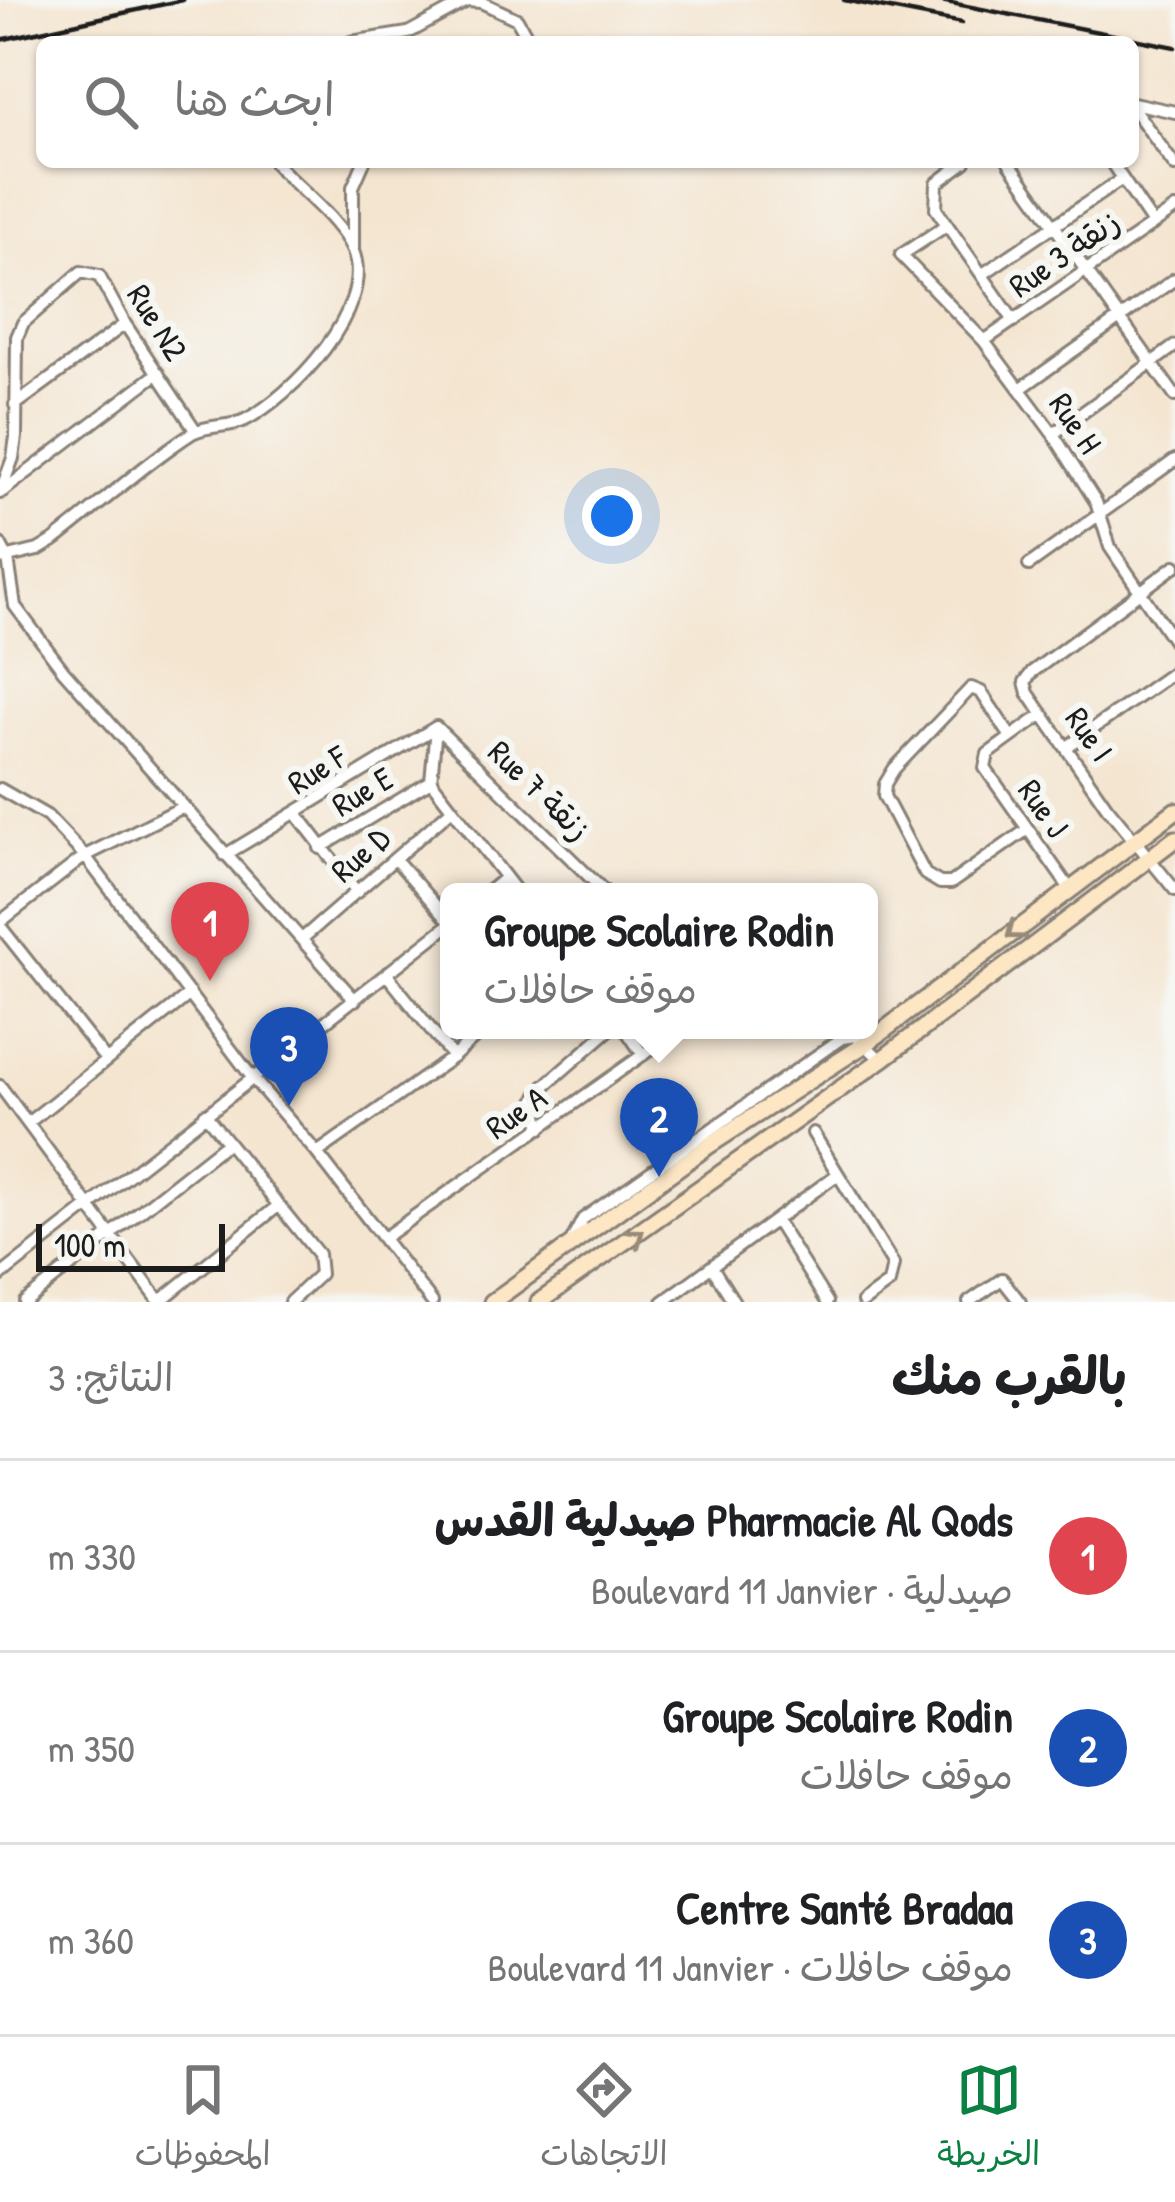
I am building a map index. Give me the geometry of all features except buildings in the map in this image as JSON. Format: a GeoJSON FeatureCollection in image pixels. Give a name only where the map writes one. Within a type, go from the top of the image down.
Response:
{"type":"FeatureCollection","features":[{"type":"Feature","properties":{"kind":"main road"},"geometry":{"type":"LineString","coordinates":[[878,1034],[1175,812]]}},
{"type":"Feature","properties":{"kind":"main road"},"geometry":{"type":"LineString","coordinates":[[539,1302],[881,1060],[1175,839]]}},
{"type":"Feature","properties":{"kind":"main road"},"geometry":{"type":"LineString","coordinates":[[491,1302],[704,1140],[871,1039]]}},
{"type":"Feature","properties":{"kind":"street"},"geometry":{"type":"LineString","coordinates":[[389,36],[408,33],[467,1],[481,2],[518,19],[527,36]]}},
{"type":"Feature","properties":{"kind":"street"},"geometry":{"type":"LineString","coordinates":[[1139,107],[1175,112]]}},
{"type":"Feature","properties":{"kind":"street"},"geometry":{"type":"LineString","coordinates":[[1139,115],[1175,166]]}},
{"type":"Feature","properties":{"kind":"street"},"geometry":{"type":"LineString","coordinates":[[280,168],[353,251]]}},
{"type":"Feature","properties":{"kind":"street"},"geometry":{"type":"LineString","coordinates":[[4,559],[53,541],[196,430],[241,423],[274,402],[321,355],[355,288],[353,187],[361,168]]}},
{"type":"Feature","properties":{"kind":"street"},"geometry":{"type":"LineString","coordinates":[[956,168],[942,177],[934,199],[1014,321]]}},
{"type":"Feature","properties":{"kind":"street"},"geometry":{"type":"LineString","coordinates":[[1013,168],[1175,396]]}},
{"type":"Feature","properties":{"kind":"street"},"geometry":{"type":"LineString","coordinates":[[1115,168],[1153,224]]}},
{"type":"Feature","properties":{"kind":"street"},"geometry":{"type":"LineString","coordinates":[[983,274],[1122,179]]}},
{"type":"Feature","properties":{"kind":"street","name":"Rue 3 زنقة"},"geometry":{"type":"LineString","coordinates":[[984,341],[1175,208]]}},
{"type":"Feature","properties":{"kind":"street","name":"Rue H"},"geometry":{"type":"LineString","coordinates":[[947,225],[902,255],[984,341],[1053,434],[1096,502],[1110,547],[1175,643]]}},
{"type":"Feature","properties":{"kind":"street","name":"Rue N2"},"geometry":{"type":"LineString","coordinates":[[0,493],[13,458],[14,348],[22,323],[81,272],[99,276],[196,430]]}},
{"type":"Feature","properties":{"kind":"street"},"geometry":{"type":"LineString","coordinates":[[1020,389],[1175,279]]}},
{"type":"Feature","properties":{"kind":"street"},"geometry":{"type":"LineString","coordinates":[[15,405],[125,324]]}},
{"type":"Feature","properties":{"kind":"street"},"geometry":{"type":"LineString","coordinates":[[1053,434],[1175,346]]}},
{"type":"Feature","properties":{"kind":"street"},"geometry":{"type":"LineString","coordinates":[[0,493],[158,373]]}},
{"type":"Feature","properties":{"kind":"street"},"geometry":{"type":"LineString","coordinates":[[1029,565],[1175,460]]}},
{"type":"Feature","properties":{"kind":"street"},"geometry":{"type":"LineString","coordinates":[[0,544],[19,614],[355,1000]]}},
{"type":"Feature","properties":{"kind":"street"},"geometry":{"type":"LineString","coordinates":[[1138,591],[1175,566]]}},
{"type":"Feature","properties":{"kind":"street","name":"Rue I"},"geometry":{"type":"LineString","coordinates":[[1138,591],[1032,672],[1026,688],[1107,807],[1175,890]]}},
{"type":"Feature","properties":{"kind":"street"},"geometry":{"type":"LineString","coordinates":[[1066,747],[1175,671]]}},
{"type":"Feature","properties":{"kind":"street"},"geometry":{"type":"LineString","coordinates":[[1025,831],[951,883],[940,883],[925,874],[884,796],[885,784],[971,688],[981,692],[1011,737],[1042,714]]}},
{"type":"Feature","properties":{"kind":"street"},"geometry":{"type":"LineString","coordinates":[[436,727],[431,782],[509,883]]}},
{"type":"Feature","properties":{"kind":"street","name":"Rue F"},"geometry":{"type":"LineString","coordinates":[[225,855],[436,727]]}},
{"type":"Feature","properties":{"kind":"street","name":"Rue 7 زنقة"},"geometry":{"type":"LineString","coordinates":[[436,727],[596,883]]}},
{"type":"Feature","properties":{"kind":"street","name":"Rue J"},"geometry":{"type":"LineString","coordinates":[[1011,737],[988,754],[988,774],[1070,890]]}},
{"type":"Feature","properties":{"kind":"street","name":"Rue E"},"geometry":{"type":"LineString","coordinates":[[320,848],[431,782]]}},
{"type":"Feature","properties":{"kind":"street"},"geometry":{"type":"LineString","coordinates":[[0,789],[47,816],[85,856],[251,1076],[432,1302]]}},
{"type":"Feature","properties":{"kind":"street"},"geometry":{"type":"LineString","coordinates":[[106,1060],[0,924],[85,856],[183,807]]}},
{"type":"Feature","properties":{"kind":"street","name":"Rue D"},"geometry":{"type":"LineString","coordinates":[[303,938],[452,810]]}},
{"type":"Feature","properties":{"kind":"street"},"geometry":{"type":"LineString","coordinates":[[296,813],[357,892]]}},
{"type":"Feature","properties":{"kind":"street"},"geometry":{"type":"LineString","coordinates":[[394,860],[440,913]]}},
{"type":"Feature","properties":{"kind":"street"},"geometry":{"type":"LineString","coordinates":[[499,883],[505,878]]}},
{"type":"Feature","properties":{"kind":"street"},"geometry":{"type":"LineString","coordinates":[[0,1258],[4,1272],[440,931]]}},
{"type":"Feature","properties":{"kind":"street"},"geometry":{"type":"LineString","coordinates":[[388,976],[453,1057]]}},
{"type":"Feature","properties":{"kind":"street"},"geometry":{"type":"LineString","coordinates":[[28,1122],[190,994]]}},
{"type":"Feature","properties":{"kind":"street"},"geometry":{"type":"LineString","coordinates":[[317,1153],[473,1039]]}},
{"type":"Feature","properties":{"kind":"street"},"geometry":{"type":"LineString","coordinates":[[541,1128],[535,1101],[541,1089],[598,1039]]}},
{"type":"Feature","properties":{"kind":"street"},"geometry":{"type":"LineString","coordinates":[[632,1039],[643,1054]]}},
{"type":"Feature","properties":{"kind":"street","name":"Rue A"},"geometry":{"type":"LineString","coordinates":[[385,1238],[665,1039]]}},
{"type":"Feature","properties":{"kind":"street"},"geometry":{"type":"LineString","coordinates":[[704,1140],[834,1039]]}},
{"type":"Feature","properties":{"kind":"street"},"geometry":{"type":"LineString","coordinates":[[862,1039],[881,1060]]}},
{"type":"Feature","properties":{"kind":"street"},"geometry":{"type":"LineString","coordinates":[[0,1085],[159,1302],[278,1206]]}},
{"type":"Feature","properties":{"kind":"street"},"geometry":{"type":"LineString","coordinates":[[205,1114],[318,1254],[320,1274],[298,1300]]}},
{"type":"Feature","properties":{"kind":"street"},"geometry":{"type":"LineString","coordinates":[[813,1133],[893,1264],[884,1289],[863,1302]]}},
{"type":"Feature","properties":{"kind":"street"},"geometry":{"type":"LineString","coordinates":[[25,1302],[227,1142]]}},
{"type":"Feature","properties":{"kind":"street"},"geometry":{"type":"LineString","coordinates":[[663,1302],[838,1174]]}},
{"type":"Feature","properties":{"kind":"street"},"geometry":{"type":"LineString","coordinates":[[776,1221],[827,1302]]}},
{"type":"Feature","properties":{"kind":"street"},"geometry":{"type":"LineString","coordinates":[[712,1267],[734,1302]]}},
{"type":"Feature","properties":{"kind":"street"},"geometry":{"type":"LineString","coordinates":[[969,1302],[1002,1280],[1020,1302]]}},
{"type":"Feature","properties":{"kind":"street"},"geometry":{"type":"LineString","coordinates":[[884,1289],[893,1302]]}},
{"type":"Feature","properties":{"kind":"railway"},"geometry":{"type":"LineString","coordinates":[[0,40],[183,0]]}},
{"type":"Feature","properties":{"kind":"railway"},"geometry":{"type":"LineString","coordinates":[[844,0],[962,23]]}},
{"type":"Feature","properties":{"kind":"railway"},"geometry":{"type":"LineString","coordinates":[[936,0],[1119,36]]}},
{"type":"Feature","properties":{"kind":"railway"},"geometry":{"type":"LineString","coordinates":[[1139,40],[1175,47]]}},
{"type":"Feature","properties":{"kind":"place","name":"Pharmacie Al Qods صيدلية القدس"},"geometry":{"type":"Point","coordinates":[210,981]}},
{"type":"Feature","properties":{"kind":"place","name":"Centre Santé Bradaa"},"geometry":{"type":"Point","coordinates":[289,1106]}},
{"type":"Feature","properties":{"kind":"place","name":"Groupe Scolaire Rodin"},"geometry":{"type":"Point","coordinates":[659,1177]}}]}
